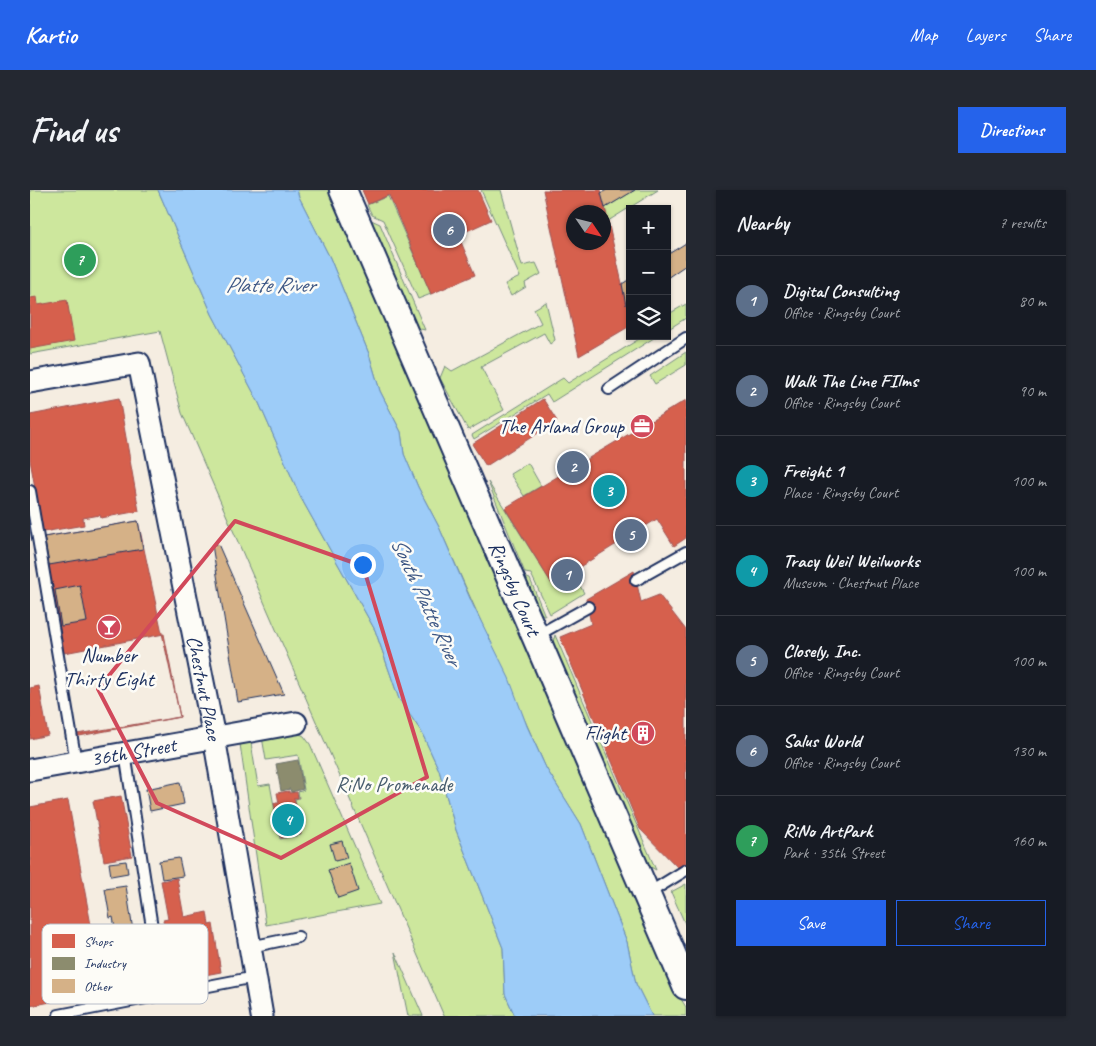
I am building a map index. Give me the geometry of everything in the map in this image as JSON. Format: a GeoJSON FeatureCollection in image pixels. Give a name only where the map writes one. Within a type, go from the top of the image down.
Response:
{"type":"FeatureCollection","features":[{"type":"Feature","properties":{"kind":"street","name":"Ringsby Court"},"geometry":{"type":"LineString","coordinates":[[343,190],[686,986]]}},
{"type":"Feature","properties":{"kind":"street","name":"Chestnut Place"},"geometry":{"type":"LineString","coordinates":[[30,382],[139,363],[214,737],[262,1016]]}},
{"type":"Feature","properties":{"kind":"street","name":"36th Street"},"geometry":{"type":"LineString","coordinates":[[30,770],[296,722]]}},
{"type":"Feature","properties":{"kind":"lane"},"geometry":{"type":"LineString","coordinates":[[609,389],[686,338]]}},
{"type":"Feature","properties":{"kind":"lane"},"geometry":{"type":"LineString","coordinates":[[30,491],[34,538],[76,762]]}},
{"type":"Feature","properties":{"kind":"lane"},"geometry":{"type":"LineString","coordinates":[[636,580],[686,552]]}},
{"type":"Feature","properties":{"kind":"lane"},"geometry":{"type":"LineString","coordinates":[[535,636],[588,607]]}},
{"type":"Feature","properties":{"kind":"lane"},"geometry":{"type":"LineString","coordinates":[[125,753],[152,924]]}},
{"type":"Feature","properties":{"kind":"lane"},"geometry":{"type":"LineString","coordinates":[[646,895],[686,870]]}},
{"type":"Feature","properties":{"kind":"lane"},"geometry":{"type":"LineString","coordinates":[[250,947],[298,937]]}},
{"type":"Feature","properties":{"kind":"lane"},"geometry":{"type":"LineString","coordinates":[[208,986],[255,977]]}},
{"type":"Feature","properties":{"kind":"lane"},"geometry":{"type":"LineString","coordinates":[[59,1016],[114,1004]]}},
{"type":"Feature","properties":{"kind":"highlighted area"},"geometry":{"type":"Polygon","coordinates":[[[235,521],[363,566],[427,777],[281,858],[157,803],[98,689],[235,521]]]}},
{"type":"Feature","properties":{"kind":"green space","name":"RiNo Promenade"},"geometry":{"type":"Polygon","coordinates":[[[30,190],[158,190],[212,314],[259,403],[301,498],[375,630],[399,699],[421,731],[439,770],[456,830],[503,948],[505,994],[515,1016],[444,1016],[182,413],[160,331],[30,354],[30,190]]]}},
{"type":"Feature","properties":{"kind":"green space"},"geometry":{"type":"Polygon","coordinates":[[[297,190],[334,190],[679,996],[686,1007],[686,1016],[652,1016],[636,984],[627,942],[581,824],[546,768],[439,527],[418,487],[404,454],[401,432],[380,391],[369,354],[330,258],[297,190]]]}},
{"type":"Feature","properties":{"kind":"green space"},"geometry":{"type":"Polygon","coordinates":[[[481,190],[501,190],[522,266],[536,263],[541,274],[525,283],[526,287],[511,296],[505,284],[520,277],[481,190]]]}},
{"type":"Feature","properties":{"kind":"green space"},"geometry":{"type":"Polygon","coordinates":[[[635,190],[658,190],[634,205],[626,205],[626,210],[611,219],[610,205],[635,190]]]}},
{"type":"Feature","properties":{"kind":"green space"},"geometry":{"type":"Polygon","coordinates":[[[388,196],[431,294],[418,299],[383,220],[372,215],[367,205],[388,196]]]}},
{"type":"Feature","properties":{"kind":"green space"},"geometry":{"type":"Polygon","coordinates":[[[369,219],[380,224],[425,330],[416,328],[369,219]]]}},
{"type":"Feature","properties":{"kind":"green space"},"geometry":{"type":"Polygon","coordinates":[[[546,302],[555,340],[550,344],[544,333],[481,367],[504,410],[468,430],[440,378],[445,366],[452,371],[541,323],[534,309],[546,302]]]}},
{"type":"Feature","properties":{"kind":"green space"},"geometry":{"type":"Polygon","coordinates":[[[686,304],[686,318],[671,327],[671,313],[686,304]]]}},
{"type":"Feature","properties":{"kind":"green space"},"geometry":{"type":"Polygon","coordinates":[[[638,340],[651,340],[552,402],[547,394],[474,439],[472,435],[563,378],[568,383],[638,340]]]}},
{"type":"Feature","properties":{"kind":"green space"},"geometry":{"type":"Polygon","coordinates":[[[686,352],[686,365],[655,384],[650,376],[686,352]]]}},
{"type":"Feature","properties":{"kind":"green space"},"geometry":{"type":"Polygon","coordinates":[[[528,463],[541,486],[524,496],[510,474],[528,463]]]}},
{"type":"Feature","properties":{"kind":"green space"},"geometry":{"type":"Polygon","coordinates":[[[488,482],[552,584],[572,572],[584,593],[550,614],[531,574],[525,573],[488,482]]]}},
{"type":"Feature","properties":{"kind":"green space"},"geometry":{"type":"Polygon","coordinates":[[[522,576],[530,579],[545,616],[536,610],[522,576]]]}},
{"type":"Feature","properties":{"kind":"green space"},"geometry":{"type":"Polygon","coordinates":[[[555,635],[656,870],[647,865],[552,646],[555,635]]]}},
{"type":"Feature","properties":{"kind":"green space"},"geometry":{"type":"Polygon","coordinates":[[[294,731],[304,736],[310,744],[380,904],[266,925],[240,744],[251,743],[258,786],[270,784],[280,839],[301,835],[295,799],[299,798],[298,792],[304,790],[298,755],[266,760],[262,737],[294,731]]]}},
{"type":"Feature","properties":{"kind":"green space"},"geometry":{"type":"Polygon","coordinates":[[[686,884],[686,926],[671,892],[686,884]]]}},
{"type":"Feature","properties":{"kind":"green space"},"geometry":{"type":"Polygon","coordinates":[[[395,952],[423,1016],[408,1016],[395,952]]]}},
{"type":"Feature","properties":{"kind":"water","name":"Platte River"},"geometry":{"type":"Polygon","coordinates":[[[158,190],[297,190],[330,258],[369,354],[380,391],[401,432],[404,454],[418,487],[439,527],[472,603],[509,678],[527,726],[546,768],[581,824],[627,942],[636,984],[652,1016],[515,1016],[505,994],[503,948],[456,830],[439,770],[421,731],[399,699],[375,630],[301,498],[259,403],[212,314],[158,190]]]}},
{"type":"Feature","properties":{"kind":"building: Shops"},"geometry":{"type":"Polygon","coordinates":[[[362,190],[478,190],[491,220],[458,235],[475,275],[431,294],[389,195],[368,204],[362,190]]]}},
{"type":"Feature","properties":{"kind":"building: Shops"},"geometry":{"type":"Polygon","coordinates":[[[543,190],[601,190],[604,205],[566,205],[566,250],[611,250],[611,234],[626,301],[626,328],[579,356],[543,190]]]}},
{"type":"Feature","properties":{"kind":"building: Shops"},"geometry":{"type":"Polygon","coordinates":[[[37,297],[38,305],[67,300],[74,341],[30,349],[30,298],[37,297]]]}},
{"type":"Feature","properties":{"kind":"building: Shops"},"geometry":{"type":"Polygon","coordinates":[[[119,398],[139,511],[101,518],[100,515],[83,518],[84,525],[43,532],[30,460],[30,415],[119,398]]]}},
{"type":"Feature","properties":{"kind":"building: Shops"},"geometry":{"type":"Polygon","coordinates":[[[543,399],[557,421],[486,466],[472,444],[543,399]]]}},
{"type":"Feature","properties":{"kind":"building: Shops"},"geometry":{"type":"Polygon","coordinates":[[[686,400],[686,538],[674,546],[657,519],[552,584],[505,508],[686,400]]]}},
{"type":"Feature","properties":{"kind":"building: Shops","name":"Number Thirty Eight"},"geometry":{"type":"Polygon","coordinates":[[[138,521],[180,717],[71,735],[44,537],[138,521]]]}},
{"type":"Feature","properties":{"kind":"building: Shops","name":"Flight"},"geometry":{"type":"Polygon","coordinates":[[[634,571],[641,602],[659,595],[686,630],[686,868],[682,872],[640,829],[560,637],[591,624],[586,599],[634,571]]]}},
{"type":"Feature","properties":{"kind":"building: Shops"},"geometry":{"type":"Polygon","coordinates":[[[164,634],[180,717],[74,737],[59,654],[164,634]]]}},
{"type":"Feature","properties":{"kind":"building: Shops"},"geometry":{"type":"Polygon","coordinates":[[[39,686],[48,735],[30,739],[30,688],[39,686]]]}},
{"type":"Feature","properties":{"kind":"building: Shops"},"geometry":{"type":"Polygon","coordinates":[[[289,791],[289,793],[297,792],[298,798],[294,798],[301,834],[281,838],[274,803],[279,803],[277,793],[289,791]]]}},
{"type":"Feature","properties":{"kind":"building: Shops"},"geometry":{"type":"Polygon","coordinates":[[[121,796],[132,856],[104,861],[93,801],[121,796]]]}},
{"type":"Feature","properties":{"kind":"building: Shops"},"geometry":{"type":"Polygon","coordinates":[[[68,800],[91,924],[42,924],[42,1004],[30,1006],[30,807],[68,800]]]}},
{"type":"Feature","properties":{"kind":"building: Shops"},"geometry":{"type":"Polygon","coordinates":[[[177,878],[184,917],[207,912],[209,925],[213,924],[221,972],[208,974],[208,924],[164,924],[163,920],[168,919],[161,881],[177,878]]]}},
{"type":"Feature","properties":{"kind":"building: Industry"},"geometry":{"type":"Polygon","coordinates":[[[298,760],[303,789],[291,792],[290,789],[281,791],[276,764],[298,760]]]}},
{"type":"Feature","properties":{"kind":"building: Other"},"geometry":{"type":"Polygon","coordinates":[[[607,190],[635,190],[610,205],[604,205],[601,193],[607,190]]]}},
{"type":"Feature","properties":{"kind":"building: Other"},"geometry":{"type":"Polygon","coordinates":[[[686,243],[686,265],[671,275],[671,252],[686,243]]]}},
{"type":"Feature","properties":{"kind":"building: Other"},"geometry":{"type":"Polygon","coordinates":[[[626,282],[626,305],[622,284],[626,282]]]}},
{"type":"Feature","properties":{"kind":"building: Other"},"geometry":{"type":"Polygon","coordinates":[[[138,521],[143,549],[49,565],[44,537],[138,521]]]}},
{"type":"Feature","properties":{"kind":"building: Other"},"geometry":{"type":"Polygon","coordinates":[[[218,544],[284,694],[238,702],[212,545],[218,544]]]}},
{"type":"Feature","properties":{"kind":"building: Other"},"geometry":{"type":"Polygon","coordinates":[[[80,585],[87,622],[61,626],[55,590],[80,585]]]}},
{"type":"Feature","properties":{"kind":"building: Other"},"geometry":{"type":"Polygon","coordinates":[[[180,782],[184,804],[150,811],[146,789],[180,782]]]}},
{"type":"Feature","properties":{"kind":"building: Other"},"geometry":{"type":"Polygon","coordinates":[[[342,841],[347,858],[335,861],[330,844],[342,841]]]}},
{"type":"Feature","properties":{"kind":"building: Other"},"geometry":{"type":"Polygon","coordinates":[[[179,858],[183,876],[162,879],[159,861],[179,858]]]}},
{"type":"Feature","properties":{"kind":"building: Other"},"geometry":{"type":"Polygon","coordinates":[[[126,861],[128,873],[111,876],[109,863],[126,861]]]}},
{"type":"Feature","properties":{"kind":"building: Other"},"geometry":{"type":"Polygon","coordinates":[[[349,863],[358,891],[338,898],[328,870],[349,863]]]}},
{"type":"Feature","properties":{"kind":"building: Other"},"geometry":{"type":"Polygon","coordinates":[[[126,886],[132,924],[114,924],[113,917],[110,918],[105,889],[126,886]]]}},
{"type":"Feature","properties":{"kind":"place","name":"Salus World"},"geometry":{"type":"Point","coordinates":[449,230]}},
{"type":"Feature","properties":{"kind":"place","name":"RiNo ArtPark"},"geometry":{"type":"Point","coordinates":[80,260]}},
{"type":"Feature","properties":{"kind":"place","name":"The Arland Group"},"geometry":{"type":"Point","coordinates":[642,426]}},
{"type":"Feature","properties":{"kind":"place","name":"Walk The Line FIlms"},"geometry":{"type":"Point","coordinates":[573,467]}},
{"type":"Feature","properties":{"kind":"place","name":"Freight 1"},"geometry":{"type":"Point","coordinates":[609,491]}},
{"type":"Feature","properties":{"kind":"place","name":"Closely, Inc."},"geometry":{"type":"Point","coordinates":[631,535]}},
{"type":"Feature","properties":{"kind":"place","name":"Digital Consulting"},"geometry":{"type":"Point","coordinates":[567,575]}},
{"type":"Feature","properties":{"kind":"place","name":"Number Thirty Eight"},"geometry":{"type":"Point","coordinates":[109,627]}},
{"type":"Feature","properties":{"kind":"place","name":"Flight"},"geometry":{"type":"Point","coordinates":[643,733]}},
{"type":"Feature","properties":{"kind":"place","name":"Tracy Weil Weilworks"},"geometry":{"type":"Point","coordinates":[288,820]}},
{"type":"Feature","properties":{"kind":"water label","name":"South Platte River"},"geometry":{"type":"Point","coordinates":[427,601]}}]}
